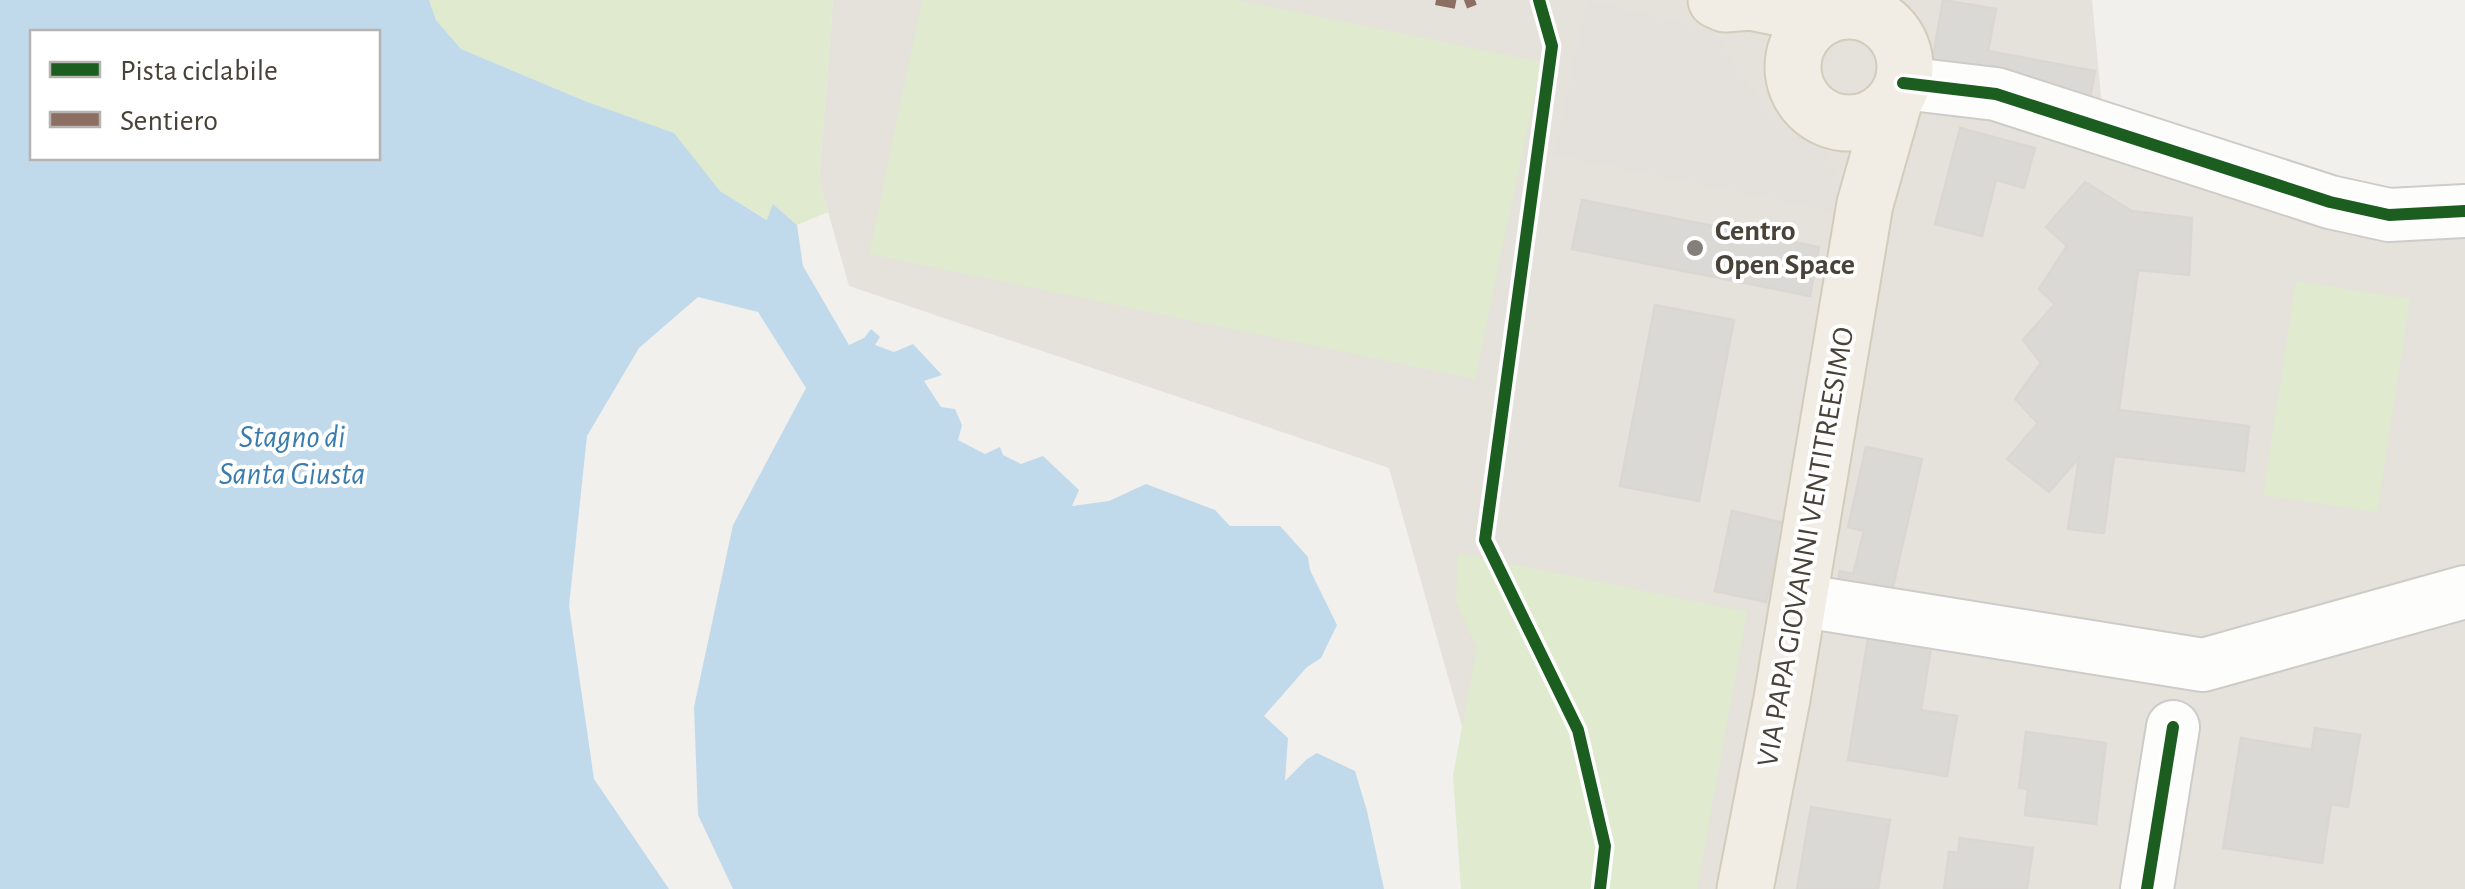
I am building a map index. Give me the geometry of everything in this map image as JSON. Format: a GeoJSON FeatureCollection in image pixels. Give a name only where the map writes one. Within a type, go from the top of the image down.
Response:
{"type":"FeatureCollection","features":[{"type":"Feature","properties":{"kind":"main road"},"geometry":{"type":"LineString","coordinates":[[1720,2],[1751,2],[1824,17]]}},
{"type":"Feature","properties":{"kind":"main road"},"geometry":{"type":"LineString","coordinates":[[1720,2],[1733,22],[1795,83]]}},
{"type":"Feature","properties":{"kind":"main road"},"geometry":{"type":"LineString","coordinates":[[1857,11],[1896,42],[1885,111],[1863,122],[1838,122],[1828,120],[1804,101],[1792,70],[1797,44],[1813,24],[1834,12],[1857,11]]}},
{"type":"Feature","properties":{"kind":"main road","name":"VIA PAPA GIOVANNI VENTITREESIMO"},"geometry":{"type":"LineString","coordinates":[[1746,889],[1782,699],[1864,204],[1896,42]]}},
{"type":"Feature","properties":{"kind":"main road","name":"VIA PAPA GIOVANNI VENTITREESIMO"},"geometry":{"type":"LineString","coordinates":[[1838,122],[1864,204]]}},
{"type":"Feature","properties":{"kind":"street"},"geometry":{"type":"LineString","coordinates":[[1896,42],[1996,94],[2330,202],[2389,215],[2465,211]]}},
{"type":"Feature","properties":{"kind":"street"},"geometry":{"type":"LineString","coordinates":[[1798,600],[2202,665],[2465,592]]}},
{"type":"Feature","properties":{"kind":"street"},"geometry":{"type":"LineString","coordinates":[[2147,889],[2173,727]]}},
{"type":"Feature","properties":{"kind":"shaded area"},"geometry":{"type":"Polygon","coordinates":[[[833,0],[2092,0],[2102,107],[2339,192],[2465,201],[2465,889],[1508,889],[1389,468],[849,286],[819,180],[833,0]]]}},
{"type":"Feature","properties":{"kind":"shaded area"},"geometry":{"type":"Polygon","coordinates":[[[1587,0],[1714,30],[1747,83],[1780,123],[1822,148],[1842,184],[1835,212],[1554,155],[1587,0]]]}},
{"type":"Feature","properties":{"kind":"green space"},"geometry":{"type":"Polygon","coordinates":[[[429,0],[833,0],[819,180],[828,212],[797,225],[774,205],[768,220],[720,191],[673,133],[461,49],[436,20],[429,0]]]}},
{"type":"Feature","properties":{"kind":"green space"},"geometry":{"type":"Polygon","coordinates":[[[922,0],[1238,0],[1541,62],[1475,379],[869,254],[922,0]]]}},
{"type":"Feature","properties":{"kind":"green space"},"geometry":{"type":"Polygon","coordinates":[[[2296,281],[2410,299],[2377,512],[2263,495],[2296,281]]]}},
{"type":"Feature","properties":{"kind":"green space"},"geometry":{"type":"Polygon","coordinates":[[[1458,553],[1747,612],[1697,889],[1461,889],[1453,775],[1477,648],[1456,602],[1458,553]]]}},
{"type":"Feature","properties":{"kind":"water","name":"Stagno di Santa Giusta"},"geometry":{"type":"Polygon","coordinates":[[[0,0],[429,0],[436,20],[461,49],[674,133],[720,191],[767,220],[773,204],[797,225],[803,266],[849,345],[864,338],[871,329],[880,337],[875,345],[894,352],[913,344],[942,375],[924,381],[941,407],[955,409],[962,425],[958,440],[985,454],[1000,447],[1003,455],[1021,464],[1043,456],[1079,490],[1072,506],[1109,501],[1146,484],[1215,510],[1230,526],[1280,526],[1308,557],[1310,570],[1337,625],[1321,658],[1307,667],[1264,716],[1288,738],[1285,781],[1317,753],[1355,771],[1384,889],[733,889],[698,815],[694,707],[733,525],[806,388],[758,312],[698,297],[639,348],[587,436],[569,606],[594,779],[669,889],[0,889],[0,0]]]}},
{"type":"Feature","properties":{"kind":"building"},"geometry":{"type":"Polygon","coordinates":[[[1943,0],[1996,9],[1988,51],[2095,71],[2089,104],[1930,74],[1943,0]]]}},
{"type":"Feature","properties":{"kind":"building"},"geometry":{"type":"Polygon","coordinates":[[[1960,128],[2035,148],[2024,188],[1996,180],[1982,236],[1935,224],[1960,128]]]}},
{"type":"Feature","properties":{"kind":"building"},"geometry":{"type":"Polygon","coordinates":[[[2085,182],[2132,211],[2192,218],[2189,275],[2138,270],[2119,410],[2249,426],[2244,471],[2114,456],[2104,533],[2068,529],[2079,458],[2049,492],[2007,459],[2038,423],[2015,399],[2041,363],[2023,340],[2055,304],[2039,289],[2067,246],[2046,227],[2085,182]]]}},
{"type":"Feature","properties":{"kind":"building","name":"Centro Open Space"},"geometry":{"type":"Polygon","coordinates":[[[1582,200],[1819,247],[1810,296],[1572,249],[1582,200]]]}},
{"type":"Feature","properties":{"kind":"building"},"geometry":{"type":"Polygon","coordinates":[[[1655,305],[1734,320],[1699,501],[1620,486],[1655,305]]]}},
{"type":"Feature","properties":{"kind":"building"},"geometry":{"type":"Polygon","coordinates":[[[1866,447],[1922,459],[1888,609],[1835,598],[1840,571],[1853,574],[1864,531],[1848,527],[1866,447]]]}},
{"type":"Feature","properties":{"kind":"building"},"geometry":{"type":"Polygon","coordinates":[[[1732,511],[1784,523],[1766,602],[1715,591],[1732,511]]]}},
{"type":"Feature","properties":{"kind":"building"},"geometry":{"type":"Polygon","coordinates":[[[1870,626],[1933,636],[1921,710],[1957,716],[1947,776],[1848,760],[1870,626]]]}},
{"type":"Feature","properties":{"kind":"building"},"geometry":{"type":"Polygon","coordinates":[[[2315,728],[2360,735],[2348,807],[2331,804],[2322,863],[2223,848],[2241,738],[2312,750],[2315,728]]]}},
{"type":"Feature","properties":{"kind":"building"},"geometry":{"type":"Polygon","coordinates":[[[2026,732],[2106,743],[2096,824],[2025,815],[2028,789],[2019,788],[2026,732]]]}},
{"type":"Feature","properties":{"kind":"building"},"geometry":{"type":"Polygon","coordinates":[[[1811,807],[1890,820],[1878,889],[1797,889],[1811,807]]]}},
{"type":"Feature","properties":{"kind":"building"},"geometry":{"type":"Polygon","coordinates":[[[1960,838],[2033,848],[2027,889],[1944,889],[1949,852],[1958,853],[1960,838]]]}},
{"type":"Feature","properties":{"kind":"marked path"},"geometry":{"type":"LineString","coordinates":[[1436,0],[1462,5],[1475,0]]}},
{"type":"Feature","properties":{"kind":"cycle path"},"geometry":{"type":"LineString","coordinates":[[1539,0],[1552,46],[1485,540],[1578,730],[1605,846],[1600,889]]}},
{"type":"Feature","properties":{"kind":"cycle path"},"geometry":{"type":"LineString","coordinates":[[1903,83],[1996,94],[2330,202],[2389,215],[2465,211]]}},
{"type":"Feature","properties":{"kind":"cycle path"},"geometry":{"type":"LineString","coordinates":[[2147,889],[2173,727]]}},
{"type":"Feature","properties":{"kind":"place","name":"Centro Open Space"},"geometry":{"type":"Point","coordinates":[1695,248]}}]}
